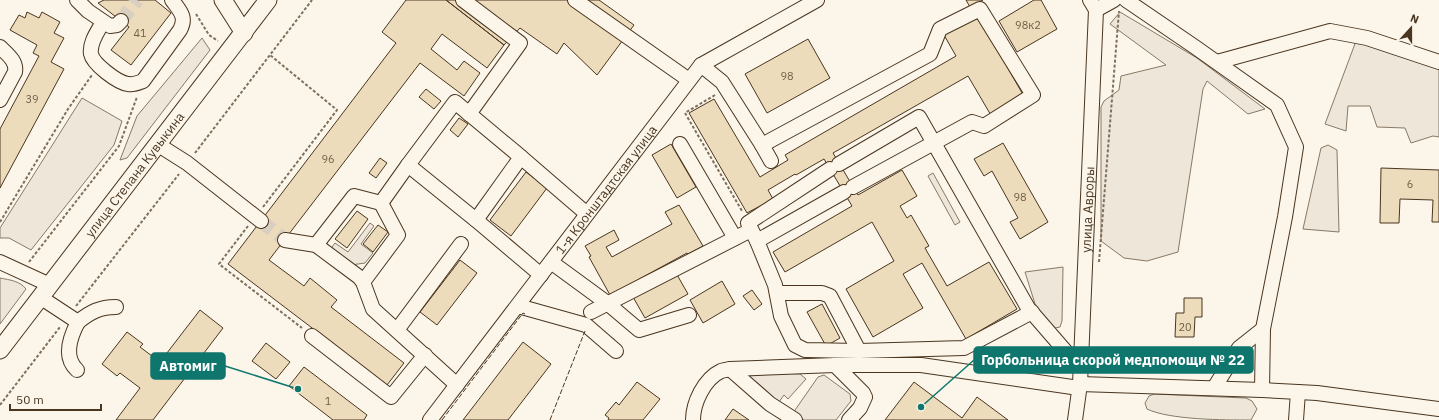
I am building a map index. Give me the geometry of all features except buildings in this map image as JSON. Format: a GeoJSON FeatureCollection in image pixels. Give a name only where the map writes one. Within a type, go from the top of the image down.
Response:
{"type":"FeatureCollection","features":[{"type":"Feature","properties":{"kind":"main road"},"geometry":{"type":"LineString","coordinates":[[223,0],[244,33]]}},
{"type":"Feature","properties":{"kind":"main road","name":"улица Степана Кувыкина"},"geometry":{"type":"LineString","coordinates":[[0,350],[268,0]]}},
{"type":"Feature","properties":{"kind":"street"},"geometry":{"type":"LineString","coordinates":[[76,0],[102,22],[110,26],[117,25],[121,21]]}},
{"type":"Feature","properties":{"kind":"street"},"geometry":{"type":"LineString","coordinates":[[102,22],[91,44],[90,49],[92,58],[99,66],[124,83],[134,84],[143,81],[184,24],[182,14],[172,0]]}},
{"type":"Feature","properties":{"kind":"street"},"geometry":{"type":"LineString","coordinates":[[463,0],[520,43],[469,114]]}},
{"type":"Feature","properties":{"kind":"street"},"geometry":{"type":"LineString","coordinates":[[575,0],[689,80]]}},
{"type":"Feature","properties":{"kind":"street","name":"1-я Кронштадтская улица"},"geometry":{"type":"LineString","coordinates":[[430,420],[701,65],[817,0]]}},
{"type":"Feature","properties":{"kind":"street"},"geometry":{"type":"LineString","coordinates":[[1093,5],[1120,3],[1217,62],[1276,105],[1296,146],[1285,217],[1264,329],[1262,390]]}},
{"type":"Feature","properties":{"kind":"street","name":"улица Авроры"},"geometry":{"type":"LineString","coordinates":[[1074,420],[1080,368],[1093,5]]}},
{"type":"Feature","properties":{"kind":"street"},"geometry":{"type":"LineString","coordinates":[[591,312],[736,238],[848,190],[972,122],[984,126],[1033,95],[980,9],[940,29],[930,54],[762,145]]}},
{"type":"Feature","properties":{"kind":"street"},"geometry":{"type":"LineString","coordinates":[[1217,62],[1330,31],[1367,38],[1439,62]]}},
{"type":"Feature","properties":{"kind":"street"},"geometry":{"type":"LineString","coordinates":[[0,47],[16,66],[15,72],[0,100]]}},
{"type":"Feature","properties":{"kind":"street"},"geometry":{"type":"LineString","coordinates":[[701,65],[722,82],[771,161]]}},
{"type":"Feature","properties":{"kind":"street"},"geometry":{"type":"LineString","coordinates":[[381,203],[455,102],[587,214]]}},
{"type":"Feature","properties":{"kind":"street"},"geometry":{"type":"LineString","coordinates":[[752,231],[835,166],[919,117],[1024,301],[1080,368]]}},
{"type":"Feature","properties":{"kind":"street"},"geometry":{"type":"LineString","coordinates":[[157,144],[187,163],[258,219]]}},
{"type":"Feature","properties":{"kind":"street"},"geometry":{"type":"LineString","coordinates":[[680,144],[736,238]]}},
{"type":"Feature","properties":{"kind":"street"},"geometry":{"type":"LineString","coordinates":[[476,220],[521,157]]}},
{"type":"Feature","properties":{"kind":"street"},"geometry":{"type":"LineString","coordinates":[[408,165],[541,275]]}},
{"type":"Feature","properties":{"kind":"street"},"geometry":{"type":"LineString","coordinates":[[316,245],[354,196],[381,203],[398,236],[362,282]]}},
{"type":"Feature","properties":{"kind":"street"},"geometry":{"type":"LineString","coordinates":[[752,231],[777,293],[781,316],[795,345],[805,350],[859,351],[964,348],[1032,312]]}},
{"type":"Feature","properties":{"kind":"street"},"geometry":{"type":"LineString","coordinates":[[285,240],[316,245],[359,277],[373,309],[457,385]]}},
{"type":"Feature","properties":{"kind":"street"},"geometry":{"type":"LineString","coordinates":[[397,330],[462,244]]}},
{"type":"Feature","properties":{"kind":"street"},"geometry":{"type":"LineString","coordinates":[[0,262],[22,271],[74,319]]}},
{"type":"Feature","properties":{"kind":"street"},"geometry":{"type":"LineString","coordinates":[[551,262],[607,303],[639,330],[689,315]]}},
{"type":"Feature","properties":{"kind":"street"},"geometry":{"type":"LineString","coordinates":[[777,293],[822,293],[830,296],[859,351]]}},
{"type":"Feature","properties":{"kind":"street"},"geometry":{"type":"LineString","coordinates":[[518,306],[586,325],[616,350]]}},
{"type":"Feature","properties":{"kind":"street"},"geometry":{"type":"LineString","coordinates":[[74,319],[93,310],[116,307]]}},
{"type":"Feature","properties":{"kind":"street"},"geometry":{"type":"LineString","coordinates":[[74,319],[69,353],[72,365],[77,370]]}},
{"type":"Feature","properties":{"kind":"street"},"geometry":{"type":"LineString","coordinates":[[1214,388],[1239,348],[1264,329]]}},
{"type":"Feature","properties":{"kind":"street"},"geometry":{"type":"LineString","coordinates":[[312,336],[391,397],[425,355]]}},
{"type":"Feature","properties":{"kind":"street"},"geometry":{"type":"LineString","coordinates":[[835,365],[863,392],[865,397],[860,408],[849,420]]}},
{"type":"Feature","properties":{"kind":"street"},"geometry":{"type":"LineString","coordinates":[[693,420],[693,412],[700,394],[709,380],[720,372],[730,369],[835,365],[921,365],[1079,386],[1214,388],[1317,393],[1439,409]]}},
{"type":"Feature","properties":{"kind":"street"},"geometry":{"type":"LineString","coordinates":[[730,369],[770,404],[795,420]]}},
{"type":"Feature","properties":{"kind":"street"},"geometry":{"type":"LineString","coordinates":[[1296,420],[1298,392]]}},
{"type":"Feature","properties":{"kind":"path"},"geometry":{"type":"LineString","coordinates":[[0,405],[74,319],[187,163],[312,0]]}},
{"type":"Feature","properties":{"kind":"path"},"geometry":{"type":"LineString","coordinates":[[1099,268],[1120,3]]}},
{"type":"Feature","properties":{"kind":"path"},"geometry":{"type":"LineString","coordinates":[[195,12],[209,35],[230,50]]}},
{"type":"Feature","properties":{"kind":"path"},"geometry":{"type":"LineString","coordinates":[[270,55],[337,110],[258,219],[219,264],[312,336]]}},
{"type":"Feature","properties":{"kind":"path"},"geometry":{"type":"LineString","coordinates":[[0,222],[68,109],[99,66]]}},
{"type":"Feature","properties":{"kind":"path"},"geometry":{"type":"LineString","coordinates":[[22,271],[119,146],[143,81]]}},
{"type":"Feature","properties":{"kind":"path"},"geometry":{"type":"LineString","coordinates":[[726,88],[686,112],[752,231]]}},
{"type":"Feature","properties":{"kind":"shaded area"},"geometry":{"type":"Polygon","coordinates":[[[1120,12],[1197,58],[1265,109],[1248,114],[1207,81],[1203,89],[1178,252],[1147,261],[1124,258],[1101,241],[1101,107],[1104,101],[1119,90],[1121,76],[1166,65],[1110,24],[1120,12]]]}},
{"type":"Feature","properties":{"kind":"shaded area"},"geometry":{"type":"Polygon","coordinates":[[[202,38],[210,50],[127,158],[120,160],[137,116],[202,38]]]}},
{"type":"Feature","properties":{"kind":"shaded area"},"geometry":{"type":"Polygon","coordinates":[[[1356,41],[1439,68],[1439,137],[1433,136],[1411,143],[1405,128],[1377,127],[1370,106],[1348,106],[1346,131],[1325,124],[1356,41]]]}},
{"type":"Feature","properties":{"kind":"shaded area"},"geometry":{"type":"Polygon","coordinates":[[[82,98],[122,121],[114,145],[31,250],[9,238],[0,238],[0,228],[82,98]]]}},
{"type":"Feature","properties":{"kind":"shaded area"},"geometry":{"type":"Polygon","coordinates":[[[1328,145],[1337,150],[1339,232],[1303,229],[1321,148],[1328,145]]]}},
{"type":"Feature","properties":{"kind":"shaded area"},"geometry":{"type":"Polygon","coordinates":[[[933,173],[960,222],[955,225],[928,176],[933,173]]]}},
{"type":"Feature","properties":{"kind":"shaded area"},"geometry":{"type":"Polygon","coordinates":[[[370,223],[374,226],[361,244],[373,253],[365,263],[351,265],[330,250],[335,243],[348,252],[370,223]]]}},
{"type":"Feature","properties":{"kind":"shaded area"},"geometry":{"type":"Polygon","coordinates":[[[1063,267],[1062,321],[1060,327],[1055,328],[1036,307],[1025,272],[1063,267]]]}},
{"type":"Feature","properties":{"kind":"shaded area"},"geometry":{"type":"Polygon","coordinates":[[[0,278],[11,280],[24,286],[26,289],[0,324],[0,278]]]}},
{"type":"Feature","properties":{"kind":"shaded area"},"geometry":{"type":"Polygon","coordinates":[[[755,371],[800,374],[806,379],[788,399],[784,395],[779,402],[749,381],[750,376],[755,371]]]}},
{"type":"Feature","properties":{"kind":"shaded area"},"geometry":{"type":"Polygon","coordinates":[[[824,375],[850,394],[851,401],[836,420],[804,420],[793,413],[818,377],[824,375]]]}},
{"type":"Feature","properties":{"kind":"shaded area"},"geometry":{"type":"Polygon","coordinates":[[[1154,394],[1246,398],[1252,401],[1257,409],[1251,420],[1198,419],[1169,415],[1157,413],[1147,409],[1145,403],[1149,396],[1154,394]]]}},
{"type":"Feature","properties":{"kind":"tunnel"},"geometry":{"type":"LineString","coordinates":[[121,21],[137,0]]}},
{"type":"Feature","properties":{"kind":"tunnel"},"geometry":{"type":"LineString","coordinates":[[261,221],[285,240]]}},
{"type":"Feature","properties":{"kind":"fence"},"geometry":{"type":"LineString","coordinates":[[442,420],[523,313],[525,314]]}},
{"type":"Feature","properties":{"kind":"fence"},"geometry":{"type":"LineString","coordinates":[[550,420],[585,331]]}},
{"type":"Feature","properties":{"kind":"place","name":"Автомиг"},"geometry":{"type":"Point","coordinates":[298,389]}},
{"type":"Feature","properties":{"kind":"place","name":"Горбольница скорой медпомощи № 22"},"geometry":{"type":"Point","coordinates":[921,407]}}]}
